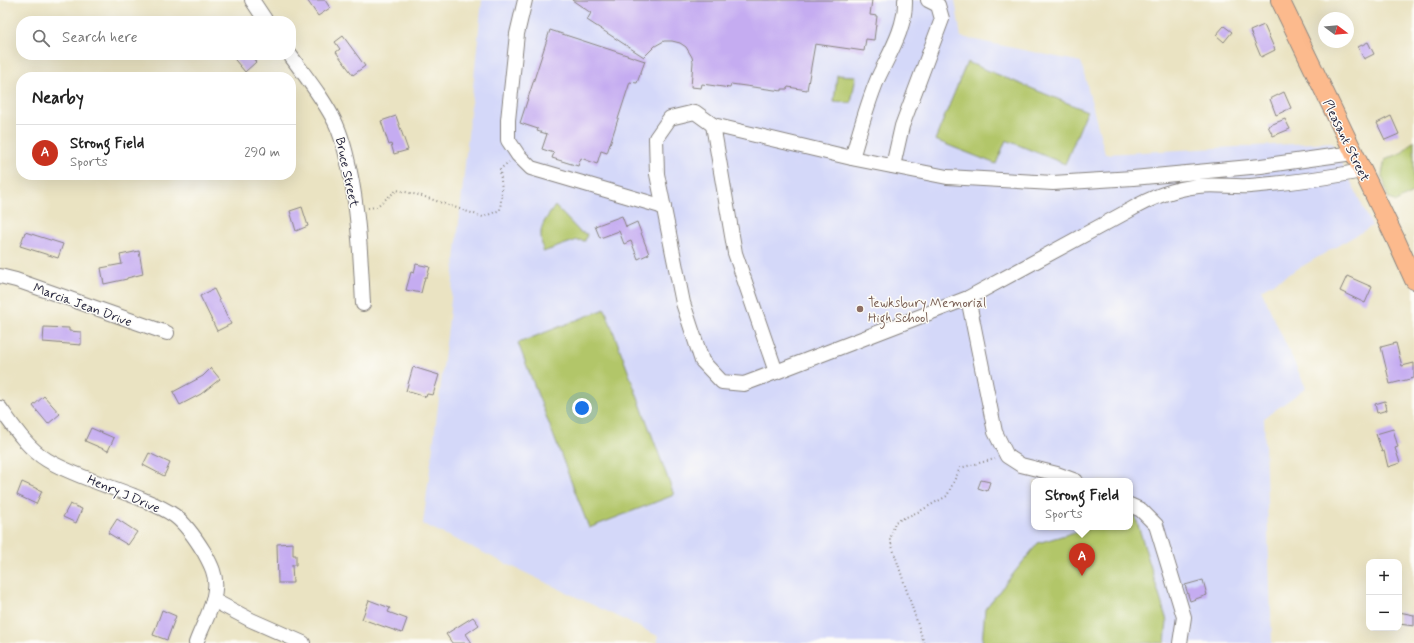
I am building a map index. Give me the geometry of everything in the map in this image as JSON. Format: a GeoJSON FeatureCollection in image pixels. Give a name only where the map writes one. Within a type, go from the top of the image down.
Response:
{"type":"FeatureCollection","features":[{"type":"Feature","properties":{"kind":"main road","name":"Pleasant Street"},"geometry":{"type":"LineString","coordinates":[[1280,0],[1414,280]]}},
{"type":"Feature","properties":{"kind":"street"},"geometry":{"type":"LineString","coordinates":[[252,0],[263,16]]}},
{"type":"Feature","properties":{"kind":"street"},"geometry":{"type":"LineString","coordinates":[[525,0],[517,34],[508,120],[508,140],[518,155],[531,168],[664,207]]}},
{"type":"Feature","properties":{"kind":"street"},"geometry":{"type":"LineString","coordinates":[[852,158],[862,122],[878,80],[900,30],[906,9],[905,0]]}},
{"type":"Feature","properties":{"kind":"street"},"geometry":{"type":"LineString","coordinates":[[893,166],[902,126],[942,19],[938,6],[928,0]]}},
{"type":"Feature","properties":{"kind":"street","name":"Bruce Street"},"geometry":{"type":"LineString","coordinates":[[294,60],[322,98],[336,124],[347,156],[356,209],[363,304]]}},
{"type":"Feature","properties":{"kind":"street"},"geometry":{"type":"LineString","coordinates":[[1353,153],[1261,166],[1134,178],[1053,183],[947,177],[852,158],[713,125],[695,112],[670,118],[656,138],[657,174],[683,303],[702,362],[722,382],[744,384],[968,298],[1144,201],[1164,194],[1199,186],[1249,186],[1320,178],[1362,171]]}},
{"type":"Feature","properties":{"kind":"street"},"geometry":{"type":"LineString","coordinates":[[713,125],[735,254],[776,372]]}},
{"type":"Feature","properties":{"kind":"street","name":"Marcia Jean Drive"},"geometry":{"type":"LineString","coordinates":[[0,276],[16,280],[167,333]]}},
{"type":"Feature","properties":{"kind":"street"},"geometry":{"type":"LineString","coordinates":[[968,298],[995,432],[1007,456],[1021,464],[1068,478]]}},
{"type":"Feature","properties":{"kind":"street","name":"Henry J Drive"},"geometry":{"type":"LineString","coordinates":[[0,408],[28,444],[46,459],[74,472],[147,501],[167,511],[180,521],[200,545],[212,567],[216,583],[213,600],[196,643]]}},
{"type":"Feature","properties":{"kind":"street"},"geometry":{"type":"LineString","coordinates":[[1133,506],[1141,510],[1156,525],[1184,617],[1180,643]]}},
{"type":"Feature","properties":{"kind":"street"},"geometry":{"type":"LineString","coordinates":[[213,600],[251,620],[302,643]]}},
{"type":"Feature","properties":{"kind":"path"},"geometry":{"type":"LineString","coordinates":[[356,209],[376,208],[397,190],[422,196],[483,216],[500,210],[502,191],[500,169],[518,155]]}},
{"type":"Feature","properties":{"kind":"path"},"geometry":{"type":"LineString","coordinates":[[924,643],[890,540],[894,522],[920,511],[947,496],[960,468],[1007,456]]}},
{"type":"Feature","properties":{"kind":"shaded area","name":"Tewksbury Memorial High School"},"geometry":{"type":"Polygon","coordinates":[[[482,0],[955,0],[961,37],[1081,62],[1105,154],[1332,142],[1372,226],[1261,290],[1306,388],[1264,418],[1272,643],[658,643],[658,636],[423,524],[448,328],[482,0]]]}},
{"type":"Feature","properties":{"kind":"green space"},"geometry":{"type":"Polygon","coordinates":[[[967,62],[1087,111],[1065,164],[1006,140],[996,164],[935,140],[967,62]]]}},
{"type":"Feature","properties":{"kind":"green space"},"geometry":{"type":"Polygon","coordinates":[[[837,75],[856,76],[851,103],[834,102],[837,75]]]}},
{"type":"Feature","properties":{"kind":"green space"},"geometry":{"type":"Polygon","coordinates":[[[1414,140],[1414,192],[1396,202],[1388,198],[1382,174],[1385,160],[1403,152],[1414,140]]]}},
{"type":"Feature","properties":{"kind":"green space"},"geometry":{"type":"Polygon","coordinates":[[[555,206],[580,232],[587,234],[585,241],[577,240],[543,252],[541,237],[542,228],[555,206]]]}},
{"type":"Feature","properties":{"kind":"green space"},"geometry":{"type":"Polygon","coordinates":[[[605,309],[674,495],[589,528],[518,343],[605,309]]]}},
{"type":"Feature","properties":{"kind":"green space"},"geometry":{"type":"Polygon","coordinates":[[[1133,515],[1135,515],[1167,621],[1165,643],[982,643],[985,609],[1038,543],[1082,530],[1133,530],[1133,515]]]}},
{"type":"Feature","properties":{"kind":"building"},"geometry":{"type":"Polygon","coordinates":[[[307,0],[325,0],[330,8],[318,16],[307,0]]]}},
{"type":"Feature","properties":{"kind":"building"},"geometry":{"type":"Polygon","coordinates":[[[572,0],[872,0],[870,15],[877,16],[874,40],[866,39],[864,51],[815,44],[807,90],[788,87],[787,89],[782,89],[782,91],[731,84],[730,88],[702,84],[701,88],[691,87],[693,62],[692,57],[686,47],[680,43],[664,41],[655,46],[644,57],[587,20],[591,13],[572,0]]]}},
{"type":"Feature","properties":{"kind":"building"},"geometry":{"type":"Polygon","coordinates":[[[1264,25],[1275,50],[1261,57],[1250,31],[1264,25]]]}},
{"type":"Feature","properties":{"kind":"building"},"geometry":{"type":"Polygon","coordinates":[[[1224,26],[1232,32],[1224,42],[1216,35],[1224,26]]]}},
{"type":"Feature","properties":{"kind":"building"},"geometry":{"type":"Polygon","coordinates":[[[550,30],[645,61],[637,83],[630,82],[607,153],[601,151],[597,164],[581,158],[578,166],[552,158],[554,153],[542,149],[547,134],[537,131],[538,129],[520,123],[550,30]]]}},
{"type":"Feature","properties":{"kind":"building"},"geometry":{"type":"Polygon","coordinates":[[[343,36],[365,66],[353,75],[336,52],[340,49],[335,42],[343,36]]]}},
{"type":"Feature","properties":{"kind":"building"},"geometry":{"type":"Polygon","coordinates":[[[1368,42],[1374,54],[1364,59],[1358,47],[1368,42]]]}},
{"type":"Feature","properties":{"kind":"building"},"geometry":{"type":"Polygon","coordinates":[[[235,60],[254,60],[256,62],[245,72],[235,60]]]}},
{"type":"Feature","properties":{"kind":"building"},"geometry":{"type":"Polygon","coordinates":[[[1284,92],[1291,108],[1276,115],[1270,99],[1284,92]]]}},
{"type":"Feature","properties":{"kind":"building"},"geometry":{"type":"Polygon","coordinates":[[[396,116],[408,150],[394,154],[391,144],[389,145],[381,121],[396,116]]]}},
{"type":"Feature","properties":{"kind":"building"},"geometry":{"type":"Polygon","coordinates":[[[1391,116],[1399,134],[1385,140],[1377,123],[1391,116]]]}},
{"type":"Feature","properties":{"kind":"building"},"geometry":{"type":"Polygon","coordinates":[[[1285,119],[1290,129],[1273,136],[1268,126],[1285,119]]]}},
{"type":"Feature","properties":{"kind":"building"},"geometry":{"type":"Polygon","coordinates":[[[302,207],[308,226],[296,231],[290,211],[302,207]]]}},
{"type":"Feature","properties":{"kind":"building"},"geometry":{"type":"Polygon","coordinates":[[[622,216],[626,227],[637,222],[649,254],[638,259],[631,241],[624,244],[619,231],[600,238],[595,226],[622,216]]]}},
{"type":"Feature","properties":{"kind":"building"},"geometry":{"type":"Polygon","coordinates":[[[25,232],[63,244],[58,258],[20,246],[25,232]]]}},
{"type":"Feature","properties":{"kind":"building"},"geometry":{"type":"Polygon","coordinates":[[[139,251],[143,274],[104,284],[101,268],[122,264],[120,255],[139,251]]]}},
{"type":"Feature","properties":{"kind":"building"},"geometry":{"type":"Polygon","coordinates":[[[416,264],[430,267],[427,277],[425,277],[421,293],[406,290],[411,272],[414,273],[416,264]]]}},
{"type":"Feature","properties":{"kind":"building"},"geometry":{"type":"Polygon","coordinates":[[[1347,276],[1372,287],[1365,303],[1340,291],[1347,276]]]}},
{"type":"Feature","properties":{"kind":"building"},"geometry":{"type":"Polygon","coordinates":[[[214,289],[231,324],[217,331],[200,296],[214,289]]]}},
{"type":"Feature","properties":{"kind":"building"},"geometry":{"type":"Polygon","coordinates":[[[44,327],[69,328],[69,331],[81,332],[81,345],[43,342],[44,327]]]}},
{"type":"Feature","properties":{"kind":"building"},"geometry":{"type":"Polygon","coordinates":[[[1396,343],[1402,366],[1414,363],[1414,378],[1390,384],[1381,347],[1396,343]]]}},
{"type":"Feature","properties":{"kind":"building"},"geometry":{"type":"Polygon","coordinates":[[[413,367],[439,375],[433,395],[427,394],[426,397],[406,391],[413,367]]]}},
{"type":"Feature","properties":{"kind":"building"},"geometry":{"type":"Polygon","coordinates":[[[211,368],[220,379],[201,394],[180,405],[173,392],[203,376],[211,368]]]}},
{"type":"Feature","properties":{"kind":"building"},"geometry":{"type":"Polygon","coordinates":[[[44,396],[60,414],[48,424],[33,406],[44,396]]]}},
{"type":"Feature","properties":{"kind":"building"},"geometry":{"type":"Polygon","coordinates":[[[1385,401],[1387,410],[1377,413],[1375,404],[1385,401]]]}},
{"type":"Feature","properties":{"kind":"building"},"geometry":{"type":"Polygon","coordinates":[[[91,428],[114,438],[108,451],[85,441],[91,428]]]}},
{"type":"Feature","properties":{"kind":"building"},"geometry":{"type":"Polygon","coordinates":[[[1393,429],[1398,447],[1395,448],[1400,463],[1388,467],[1384,451],[1382,452],[1376,434],[1393,429]]]}},
{"type":"Feature","properties":{"kind":"building"},"geometry":{"type":"Polygon","coordinates":[[[149,453],[170,463],[164,476],[143,465],[149,453]]]}},
{"type":"Feature","properties":{"kind":"building"},"geometry":{"type":"Polygon","coordinates":[[[981,480],[990,482],[987,491],[978,488],[981,480]]]}},
{"type":"Feature","properties":{"kind":"building"},"geometry":{"type":"Polygon","coordinates":[[[22,482],[42,491],[36,504],[17,495],[22,482]]]}},
{"type":"Feature","properties":{"kind":"building"},"geometry":{"type":"Polygon","coordinates":[[[70,504],[82,509],[76,523],[63,517],[70,504]]]}},
{"type":"Feature","properties":{"kind":"building"},"geometry":{"type":"Polygon","coordinates":[[[117,519],[137,532],[128,545],[108,533],[117,519]]]}},
{"type":"Feature","properties":{"kind":"building"},"geometry":{"type":"Polygon","coordinates":[[[293,543],[293,555],[296,555],[296,565],[292,565],[293,583],[278,583],[277,544],[293,543]]]}},
{"type":"Feature","properties":{"kind":"building"},"geometry":{"type":"Polygon","coordinates":[[[1203,580],[1207,595],[1190,601],[1185,585],[1203,580]]]}},
{"type":"Feature","properties":{"kind":"building"},"geometry":{"type":"Polygon","coordinates":[[[369,600],[390,608],[388,612],[407,619],[402,633],[362,619],[369,600]]]}},
{"type":"Feature","properties":{"kind":"building"},"geometry":{"type":"Polygon","coordinates":[[[162,610],[176,616],[167,640],[153,635],[162,610]]]}},
{"type":"Feature","properties":{"kind":"building"},"geometry":{"type":"Polygon","coordinates":[[[1402,613],[1414,615],[1414,626],[1402,624],[1402,613]]]}},
{"type":"Feature","properties":{"kind":"building"},"geometry":{"type":"Polygon","coordinates":[[[473,617],[479,625],[466,634],[472,643],[452,643],[446,634],[473,617]]]}},
{"type":"Feature","properties":{"kind":"place","name":"Tewksbury Memorial High School"},"geometry":{"type":"Point","coordinates":[860,309]}},
{"type":"Feature","properties":{"kind":"place","name":"Strong Field"},"geometry":{"type":"Point","coordinates":[1082,576]}}]}
